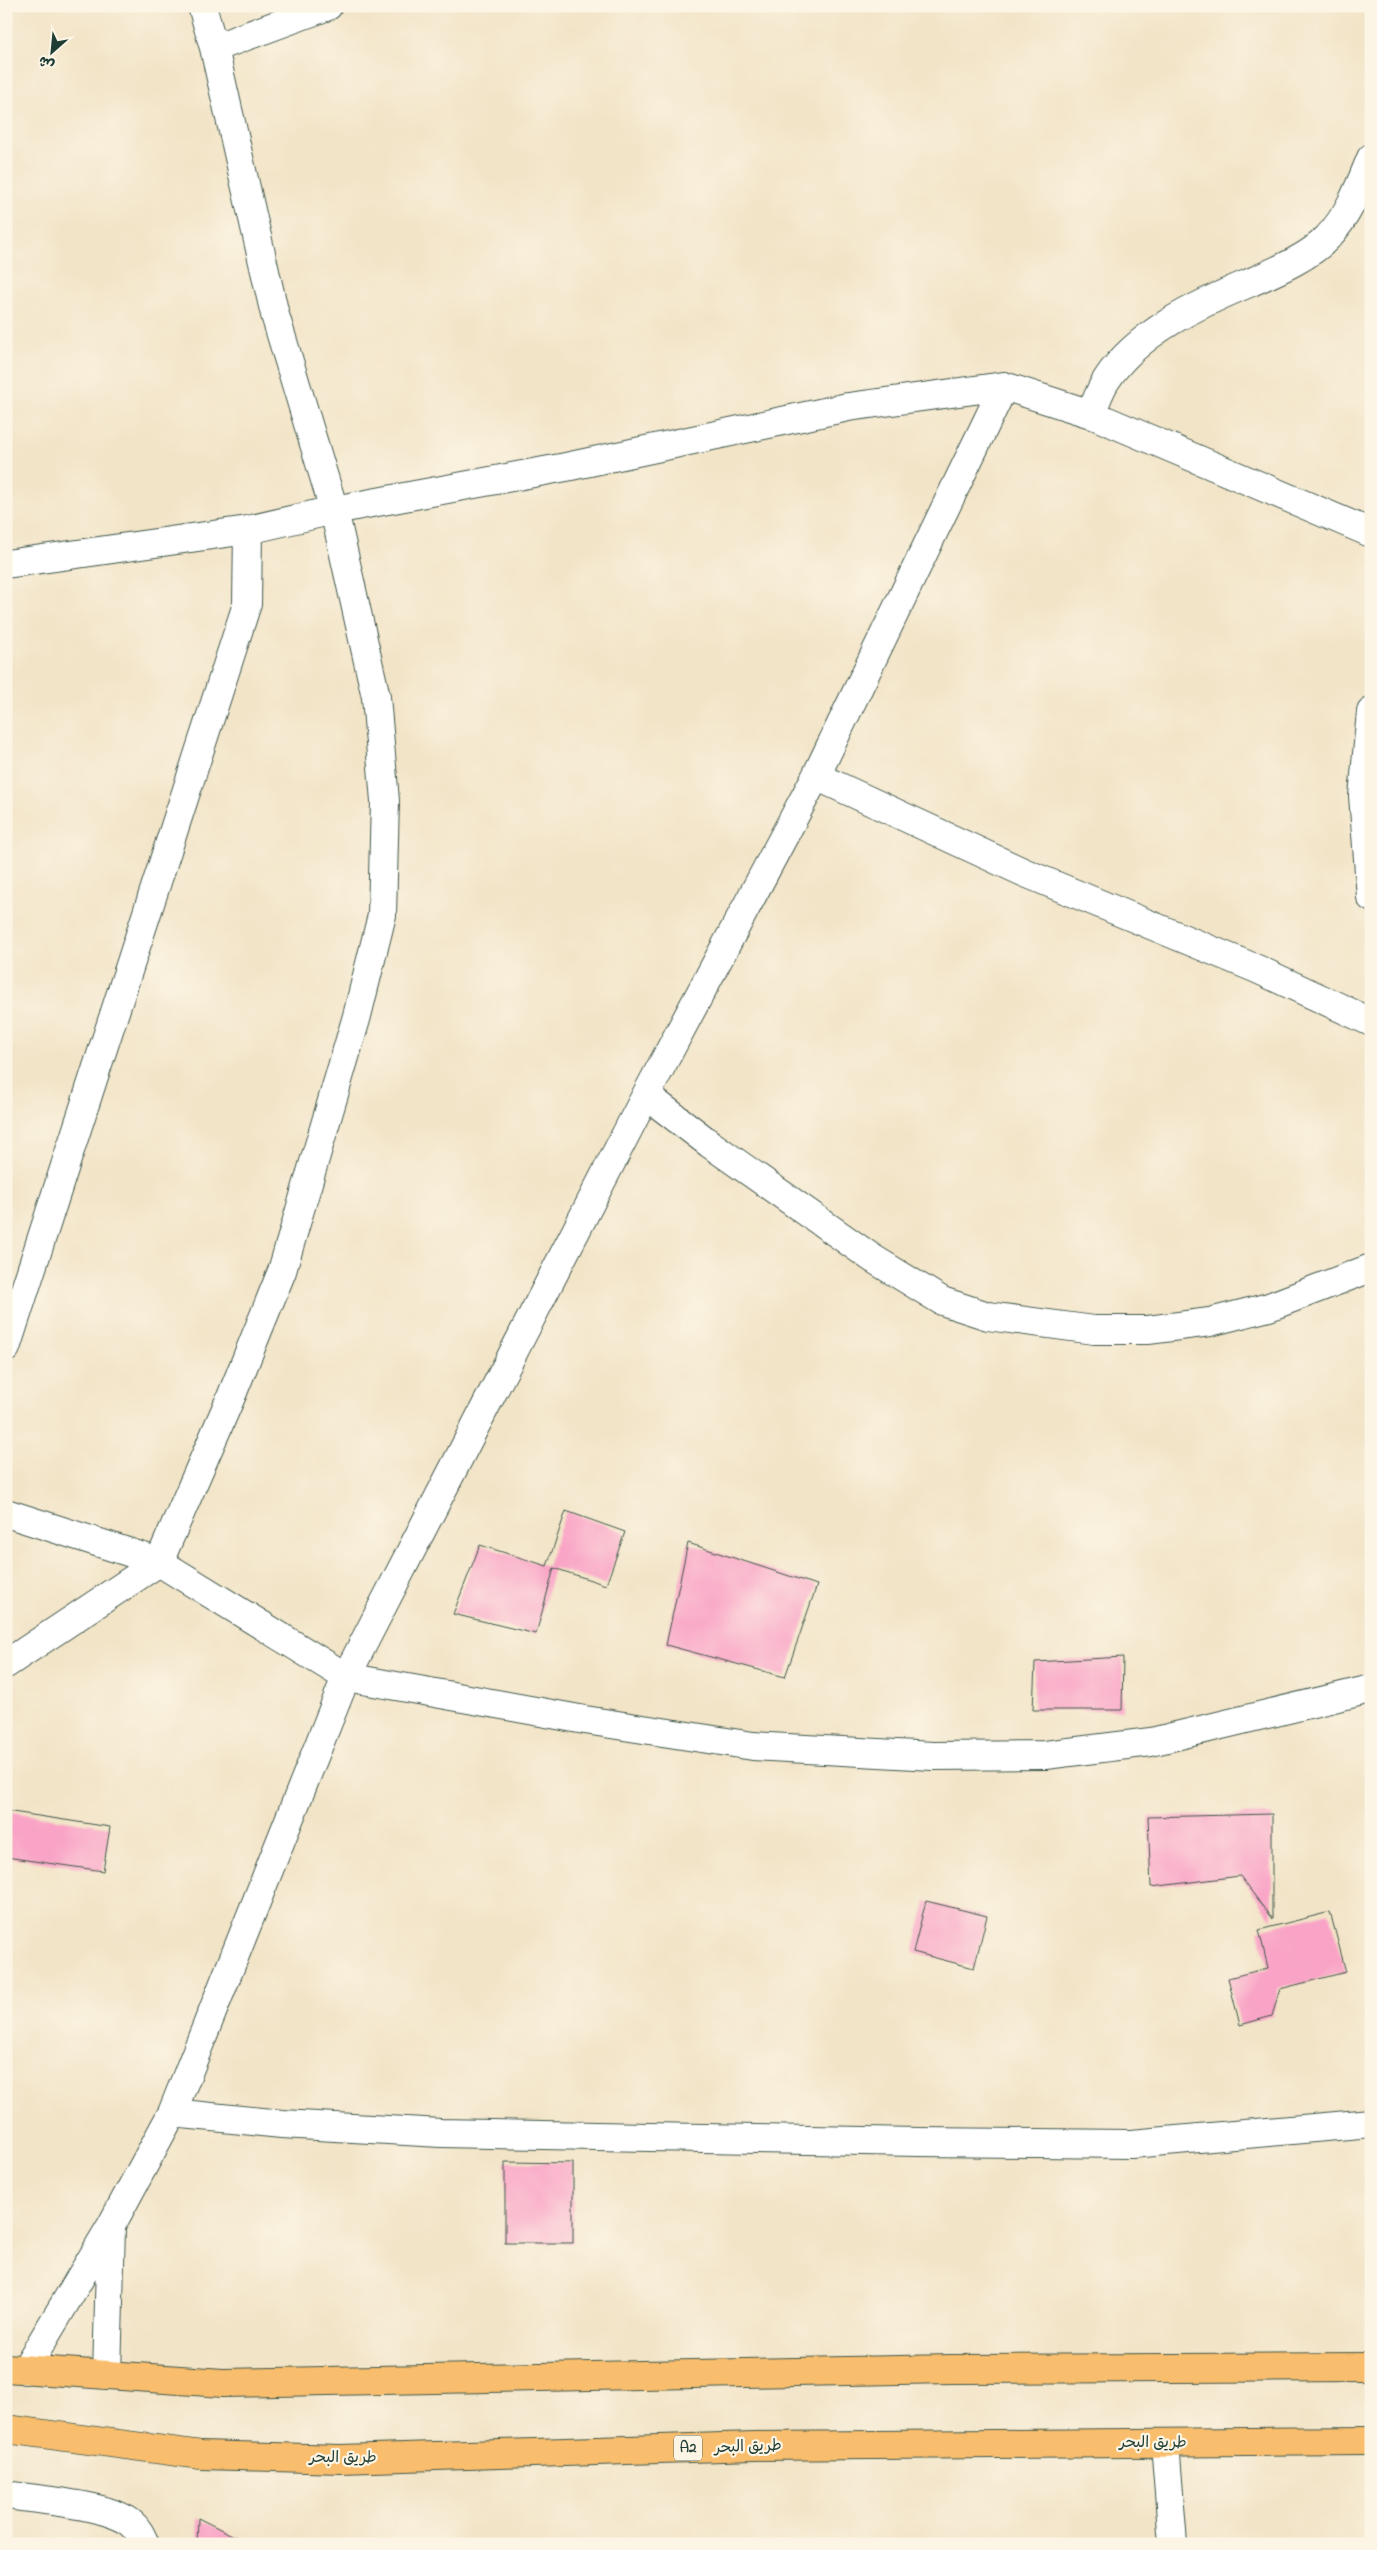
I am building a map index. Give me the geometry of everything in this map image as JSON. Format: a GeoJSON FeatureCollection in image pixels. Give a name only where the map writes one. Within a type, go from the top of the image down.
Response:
{"type":"FeatureCollection","features":[{"type":"Feature","properties":{"kind":"highway"},"geometry":{"type":"LineString","coordinates":[[15,2369],[222,2383],[952,2369],[1371,2367]]}},
{"type":"Feature","properties":{"kind":"highway","name":"طريق البحر"},"geometry":{"type":"LineString","coordinates":[[6,2429],[201,2455],[340,2459],[754,2446],[1371,2441]]}},
{"type":"Feature","properties":{"kind":"street"},"geometry":{"type":"LineString","coordinates":[[6,1664],[159,1562],[231,1397],[282,1271],[357,1016],[382,915],[385,801],[376,696],[334,510],[275,315],[214,48],[202,6]]}},
{"type":"Feature","properties":{"kind":"street"},"geometry":{"type":"LineString","coordinates":[[214,48],[328,6]]}},
{"type":"Feature","properties":{"kind":"street"},"geometry":{"type":"LineString","coordinates":[[1091,414],[1106,380],[1130,352],[1149,337],[1204,304],[1273,273],[1326,239],[1347,214],[1371,158]]}},
{"type":"Feature","properties":{"kind":"street"},"geometry":{"type":"LineString","coordinates":[[15,2369],[111,2226],[172,2113],[346,1677],[646,1095],[816,776],[1004,386]]}},
{"type":"Feature","properties":{"kind":"street"},"geometry":{"type":"LineString","coordinates":[[6,564],[248,530],[334,510],[566,467],[848,408],[1004,386],[1091,414],[1371,533]]}},
{"type":"Feature","properties":{"kind":"street"},"geometry":{"type":"LineString","coordinates":[[6,1348],[247,604],[248,530]]}},
{"type":"Feature","properties":{"kind":"street"},"geometry":{"type":"LineString","coordinates":[[1371,712],[1363,796],[1371,897]]}},
{"type":"Feature","properties":{"kind":"street"},"geometry":{"type":"LineString","coordinates":[[816,776],[1023,872],[1257,969],[1371,1022]]}},
{"type":"Feature","properties":{"kind":"street"},"geometry":{"type":"LineString","coordinates":[[646,1095],[710,1144],[872,1258],[942,1301],[988,1316],[1094,1330],[1148,1330],[1210,1322],[1270,1307],[1371,1268]]}},
{"type":"Feature","properties":{"kind":"street"},"geometry":{"type":"LineString","coordinates":[[6,1513],[159,1562],[346,1677],[585,1720],[753,1746],[933,1756],[1045,1755],[1151,1742],[1371,1689]]}},
{"type":"Feature","properties":{"kind":"street"},"geometry":{"type":"LineString","coordinates":[[172,2113],[282,2124],[441,2133],[1131,2144],[1371,2123]]}},
{"type":"Feature","properties":{"kind":"street"},"geometry":{"type":"LineString","coordinates":[[107,2375],[111,2226]]}},
{"type":"Feature","properties":{"kind":"street"},"geometry":{"type":"LineString","coordinates":[[1166,2443],[1173,2544]]}},
{"type":"Feature","properties":{"kind":"street"},"geometry":{"type":"LineString","coordinates":[[6,2495],[114,2514],[130,2523],[140,2532],[145,2544]]}},
{"type":"Feature","properties":{"kind":"building"},"geometry":{"type":"Polygon","coordinates":[[[566,1511],[625,1532],[606,1585],[554,1568],[536,1634],[453,1614],[480,1545],[547,1566],[566,1511]]]}},
{"type":"Feature","properties":{"kind":"building"},"geometry":{"type":"Polygon","coordinates":[[[688,1543],[817,1585],[785,1677],[666,1645],[688,1543]]]}},
{"type":"Feature","properties":{"kind":"building"},"geometry":{"type":"Polygon","coordinates":[[[1123,1657],[1122,1710],[1033,1710],[1035,1662],[1123,1657]]]}},
{"type":"Feature","properties":{"kind":"building"},"geometry":{"type":"Polygon","coordinates":[[[6,1811],[110,1827],[103,1871],[6,1857],[6,1811]]]}},
{"type":"Feature","properties":{"kind":"building"},"geometry":{"type":"Polygon","coordinates":[[[1272,1814],[1272,1919],[1240,1876],[1151,1887],[1148,1817],[1272,1814]]]}},
{"type":"Feature","properties":{"kind":"building"},"geometry":{"type":"Polygon","coordinates":[[[926,1901],[987,1916],[974,1968],[913,1952],[926,1901]]]}},
{"type":"Feature","properties":{"kind":"building"},"geometry":{"type":"Polygon","coordinates":[[[1330,1912],[1346,1972],[1280,1989],[1272,2016],[1240,2025],[1228,1978],[1268,1968],[1259,1930],[1330,1912]]]}},
{"type":"Feature","properties":{"kind":"building"},"geometry":{"type":"Polygon","coordinates":[[[505,2162],[573,2163],[573,2243],[505,2243],[505,2162]]]}},
{"type":"Feature","properties":{"kind":"building"},"geometry":{"type":"Polygon","coordinates":[[[198,2518],[250,2544],[197,2544],[198,2518]]]}}]}
